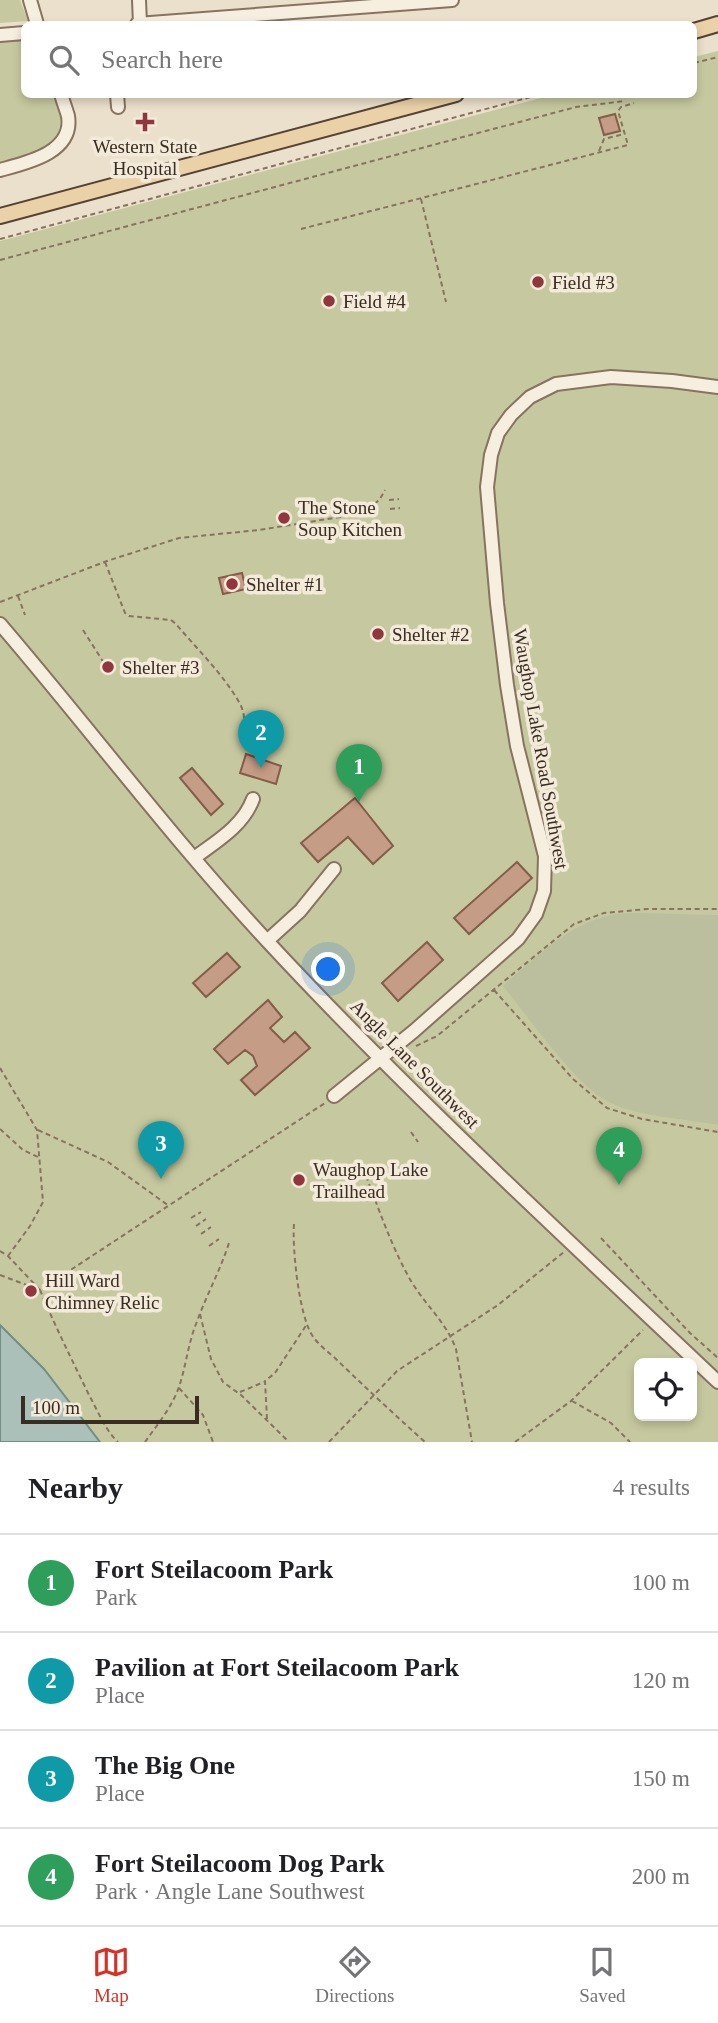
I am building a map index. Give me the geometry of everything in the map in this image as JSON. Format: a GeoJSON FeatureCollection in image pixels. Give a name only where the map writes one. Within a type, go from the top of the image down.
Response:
{"type":"FeatureCollection","features":[{"type":"Feature","properties":{"kind":"main road"},"geometry":{"type":"LineString","coordinates":[[697,30],[718,24]]}},
{"type":"Feature","properties":{"kind":"main road"},"geometry":{"type":"LineString","coordinates":[[0,216],[441,98]]}},
{"type":"Feature","properties":{"kind":"street"},"geometry":{"type":"LineString","coordinates":[[30,0],[36,21]]}},
{"type":"Feature","properties":{"kind":"street"},"geometry":{"type":"LineString","coordinates":[[138,21],[139,0]]}},
{"type":"Feature","properties":{"kind":"street"},"geometry":{"type":"LineString","coordinates":[[176,21],[452,0]]}},
{"type":"Feature","properties":{"kind":"street"},"geometry":{"type":"LineString","coordinates":[[0,35],[21,33]]}},
{"type":"Feature","properties":{"kind":"street"},"geometry":{"type":"LineString","coordinates":[[0,170],[35,160],[53,150],[64,138],[68,116],[62,98]]}},
{"type":"Feature","properties":{"kind":"street","name":"Waughop Lake Road Southwest"},"geometry":{"type":"LineString","coordinates":[[334,1096],[380,1060],[518,939],[536,914],[544,891],[547,868],[545,856],[517,746],[496,603],[487,487],[491,455],[498,433],[511,415],[530,397],[556,384],[611,377],[718,387]]}},
{"type":"Feature","properties":{"kind":"street","name":"Angle Lane Southwest"},"geometry":{"type":"LineString","coordinates":[[0,624],[194,858],[267,941],[380,1060],[718,1382]]}},
{"type":"Feature","properties":{"kind":"street"},"geometry":{"type":"LineString","coordinates":[[194,858],[240,822],[253,799]]}},
{"type":"Feature","properties":{"kind":"street"},"geometry":{"type":"LineString","coordinates":[[267,941],[300,911],[334,869]]}},
{"type":"Feature","properties":{"kind":"path"},"geometry":{"type":"LineString","coordinates":[[697,62],[718,57]]}},
{"type":"Feature","properties":{"kind":"path"},"geometry":{"type":"LineString","coordinates":[[0,239],[527,98]]}},
{"type":"Feature","properties":{"kind":"path"},"geometry":{"type":"LineString","coordinates":[[625,98],[626,103]]}},
{"type":"Feature","properties":{"kind":"path"},"geometry":{"type":"LineString","coordinates":[[301,229],[628,145],[618,111],[626,103]]}},
{"type":"Feature","properties":{"kind":"path"},"geometry":{"type":"LineString","coordinates":[[0,260],[576,107],[634,103]]}},
{"type":"Feature","properties":{"kind":"path"},"geometry":{"type":"LineString","coordinates":[[598,152],[604,139],[625,134]]}},
{"type":"Feature","properties":{"kind":"path"},"geometry":{"type":"LineString","coordinates":[[420,198],[446,302]]}},
{"type":"Feature","properties":{"kind":"path"},"geometry":{"type":"LineString","coordinates":[[0,602],[105,561],[179,538],[352,517],[373,508],[385,490]]}},
{"type":"Feature","properties":{"kind":"path"},"geometry":{"type":"LineString","coordinates":[[389,500],[400,499]]}},
{"type":"Feature","properties":{"kind":"path"},"geometry":{"type":"LineString","coordinates":[[390,509],[400,508]]}},
{"type":"Feature","properties":{"kind":"path"},"geometry":{"type":"LineString","coordinates":[[105,561],[125,613],[176,624],[231,690],[241,705],[247,732],[252,738]]}},
{"type":"Feature","properties":{"kind":"path"},"geometry":{"type":"LineString","coordinates":[[18,595],[25,615]]}},
{"type":"Feature","properties":{"kind":"path"},"geometry":{"type":"LineString","coordinates":[[83,630],[104,663]]}},
{"type":"Feature","properties":{"kind":"path"},"geometry":{"type":"LineString","coordinates":[[414,1048],[437,1036],[574,923],[604,914],[636,910],[718,909]]}},
{"type":"Feature","properties":{"kind":"path"},"geometry":{"type":"LineString","coordinates":[[493,989],[573,1079],[607,1108],[642,1119],[718,1132]]}},
{"type":"Feature","properties":{"kind":"path"},"geometry":{"type":"LineString","coordinates":[[0,1068],[37,1130],[43,1202],[30,1226],[8,1256]]}},
{"type":"Feature","properties":{"kind":"path"},"geometry":{"type":"LineString","coordinates":[[40,1290],[334,1096]]}},
{"type":"Feature","properties":{"kind":"path"},"geometry":{"type":"LineString","coordinates":[[0,1129],[23,1150],[39,1157]]}},
{"type":"Feature","properties":{"kind":"path"},"geometry":{"type":"LineString","coordinates":[[37,1130],[107,1162],[169,1206]]}},
{"type":"Feature","properties":{"kind":"path"},"geometry":{"type":"LineString","coordinates":[[411,1132],[418,1142]]}},
{"type":"Feature","properties":{"kind":"path"},"geometry":{"type":"LineString","coordinates":[[366,1176],[390,1240],[410,1279],[451,1336],[457,1349],[472,1442]]}},
{"type":"Feature","properties":{"kind":"path"},"geometry":{"type":"LineString","coordinates":[[191,1219],[201,1212]]}},
{"type":"Feature","properties":{"kind":"path"},"geometry":{"type":"LineString","coordinates":[[196,1226],[206,1219]]}},
{"type":"Feature","properties":{"kind":"path"},"geometry":{"type":"LineString","coordinates":[[294,1224],[293,1255],[312,1335],[372,1395],[425,1442]]}},
{"type":"Feature","properties":{"kind":"path"},"geometry":{"type":"LineString","coordinates":[[201,1234],[211,1227]]}},
{"type":"Feature","properties":{"kind":"path"},"geometry":{"type":"LineString","coordinates":[[601,1238],[690,1333],[718,1358]]}},
{"type":"Feature","properties":{"kind":"path"},"geometry":{"type":"LineString","coordinates":[[209,1246],[219,1239]]}},
{"type":"Feature","properties":{"kind":"path"},"geometry":{"type":"LineString","coordinates":[[145,1442],[179,1387],[188,1345],[221,1270],[229,1243]]}},
{"type":"Feature","properties":{"kind":"path"},"geometry":{"type":"LineString","coordinates":[[329,1442],[397,1371],[498,1305],[573,1244]]}},
{"type":"Feature","properties":{"kind":"path"},"geometry":{"type":"LineString","coordinates":[[0,1251],[40,1290],[77,1371],[110,1434],[118,1442]]}},
{"type":"Feature","properties":{"kind":"path"},"geometry":{"type":"LineString","coordinates":[[0,1275],[40,1290]]}},
{"type":"Feature","properties":{"kind":"path"},"geometry":{"type":"LineString","coordinates":[[200,1313],[211,1359],[223,1382],[289,1442]]}},
{"type":"Feature","properties":{"kind":"path"},"geometry":{"type":"LineString","coordinates":[[514,1442],[571,1401],[653,1320]]}},
{"type":"Feature","properties":{"kind":"path"},"geometry":{"type":"LineString","coordinates":[[238,1393],[265,1381],[275,1373],[307,1323]]}},
{"type":"Feature","properties":{"kind":"path"},"geometry":{"type":"LineString","coordinates":[[265,1381],[267,1420]]}},
{"type":"Feature","properties":{"kind":"path"},"geometry":{"type":"LineString","coordinates":[[179,1387],[203,1415],[213,1442]]}},
{"type":"Feature","properties":{"kind":"path"},"geometry":{"type":"LineString","coordinates":[[571,1401],[611,1423],[630,1442]]}},
{"type":"Feature","properties":{"kind":"green space"},"geometry":{"type":"Polygon","coordinates":[[[0,0],[20,0],[28,21],[0,23],[0,0]]]}},
{"type":"Feature","properties":{"kind":"green space"},"geometry":{"type":"Polygon","coordinates":[[[21,37],[21,98],[56,98],[62,115],[57,138],[34,154],[0,163],[0,40],[21,37]]]}},
{"type":"Feature","properties":{"kind":"green space"},"geometry":{"type":"Polygon","coordinates":[[[718,51],[718,1442],[0,1442],[0,241],[541,98],[697,98],[697,56],[718,51]]]}},
{"type":"Feature","properties":{"kind":"green space"},"geometry":{"type":"Polygon","coordinates":[[[612,915],[718,915],[718,1125],[634,1111],[594,1093],[552,1049],[503,986],[553,943],[582,925],[612,915]]]}},
{"type":"Feature","properties":{"kind":"water"},"geometry":{"type":"Polygon","coordinates":[[[0,1325],[44,1369],[100,1442],[0,1442],[0,1325]]]}},
{"type":"Feature","properties":{"kind":"building"},"geometry":{"type":"Polygon","coordinates":[[[615,114],[620,131],[604,135],[599,118],[615,114]]]}},
{"type":"Feature","properties":{"kind":"building","name":"Shelter #1"},"geometry":{"type":"Polygon","coordinates":[[[242,573],[246,589],[223,594],[219,578],[242,573]]]}},
{"type":"Feature","properties":{"kind":"building"},"geometry":{"type":"Polygon","coordinates":[[[246,754],[281,766],[276,784],[240,773],[246,754]]]}},
{"type":"Feature","properties":{"kind":"building"},"geometry":{"type":"Polygon","coordinates":[[[192,768],[223,804],[211,815],[180,778],[192,768]]]}},
{"type":"Feature","properties":{"kind":"building"},"geometry":{"type":"Polygon","coordinates":[[[355,798],[393,846],[373,864],[348,837],[318,862],[301,843],[355,798]]]}},
{"type":"Feature","properties":{"kind":"building"},"geometry":{"type":"Polygon","coordinates":[[[517,862],[532,878],[469,934],[454,918],[517,862]]]}},
{"type":"Feature","properties":{"kind":"building"},"geometry":{"type":"Polygon","coordinates":[[[427,942],[443,960],[398,1001],[382,983],[427,942]]]}},
{"type":"Feature","properties":{"kind":"building"},"geometry":{"type":"Polygon","coordinates":[[[227,953],[240,967],[206,997],[193,983],[227,953]]]}},
{"type":"Feature","properties":{"kind":"building"},"geometry":{"type":"Polygon","coordinates":[[[268,1000],[282,1017],[270,1028],[284,1042],[295,1032],[310,1048],[255,1095],[241,1080],[257,1066],[253,1056],[245,1050],[228,1064],[214,1049],[268,1000]]]}},
{"type":"Feature","properties":{"kind":"place","name":"Western State Hospital"},"geometry":{"type":"Point","coordinates":[145,122]}},
{"type":"Feature","properties":{"kind":"place","name":"Field #3"},"geometry":{"type":"Point","coordinates":[538,282]}},
{"type":"Feature","properties":{"kind":"place","name":"Field #4"},"geometry":{"type":"Point","coordinates":[329,301]}},
{"type":"Feature","properties":{"kind":"place","name":"The Stone Soup Kitchen"},"geometry":{"type":"Point","coordinates":[284,518]}},
{"type":"Feature","properties":{"kind":"place","name":"Shelter #1"},"geometry":{"type":"Point","coordinates":[232,584]}},
{"type":"Feature","properties":{"kind":"place","name":"Shelter #2"},"geometry":{"type":"Point","coordinates":[378,634]}},
{"type":"Feature","properties":{"kind":"place","name":"Shelter #3"},"geometry":{"type":"Point","coordinates":[108,667]}},
{"type":"Feature","properties":{"kind":"place","name":"Pavilion at Fort Steilacoom Park"},"geometry":{"type":"Point","coordinates":[261,768]}},
{"type":"Feature","properties":{"kind":"place","name":"Fort Steilacoom Park"},"geometry":{"type":"Point","coordinates":[359,802]}},
{"type":"Feature","properties":{"kind":"place","name":"The Big One"},"geometry":{"type":"Point","coordinates":[161,1179]}},
{"type":"Feature","properties":{"kind":"place","name":"Waughop Lake Trailhead"},"geometry":{"type":"Point","coordinates":[299,1180]}},
{"type":"Feature","properties":{"kind":"place","name":"Fort Steilacoom Dog Park"},"geometry":{"type":"Point","coordinates":[619,1185]}},
{"type":"Feature","properties":{"kind":"place","name":"Hill Ward Chimney Relic"},"geometry":{"type":"Point","coordinates":[31,1291]}}]}
